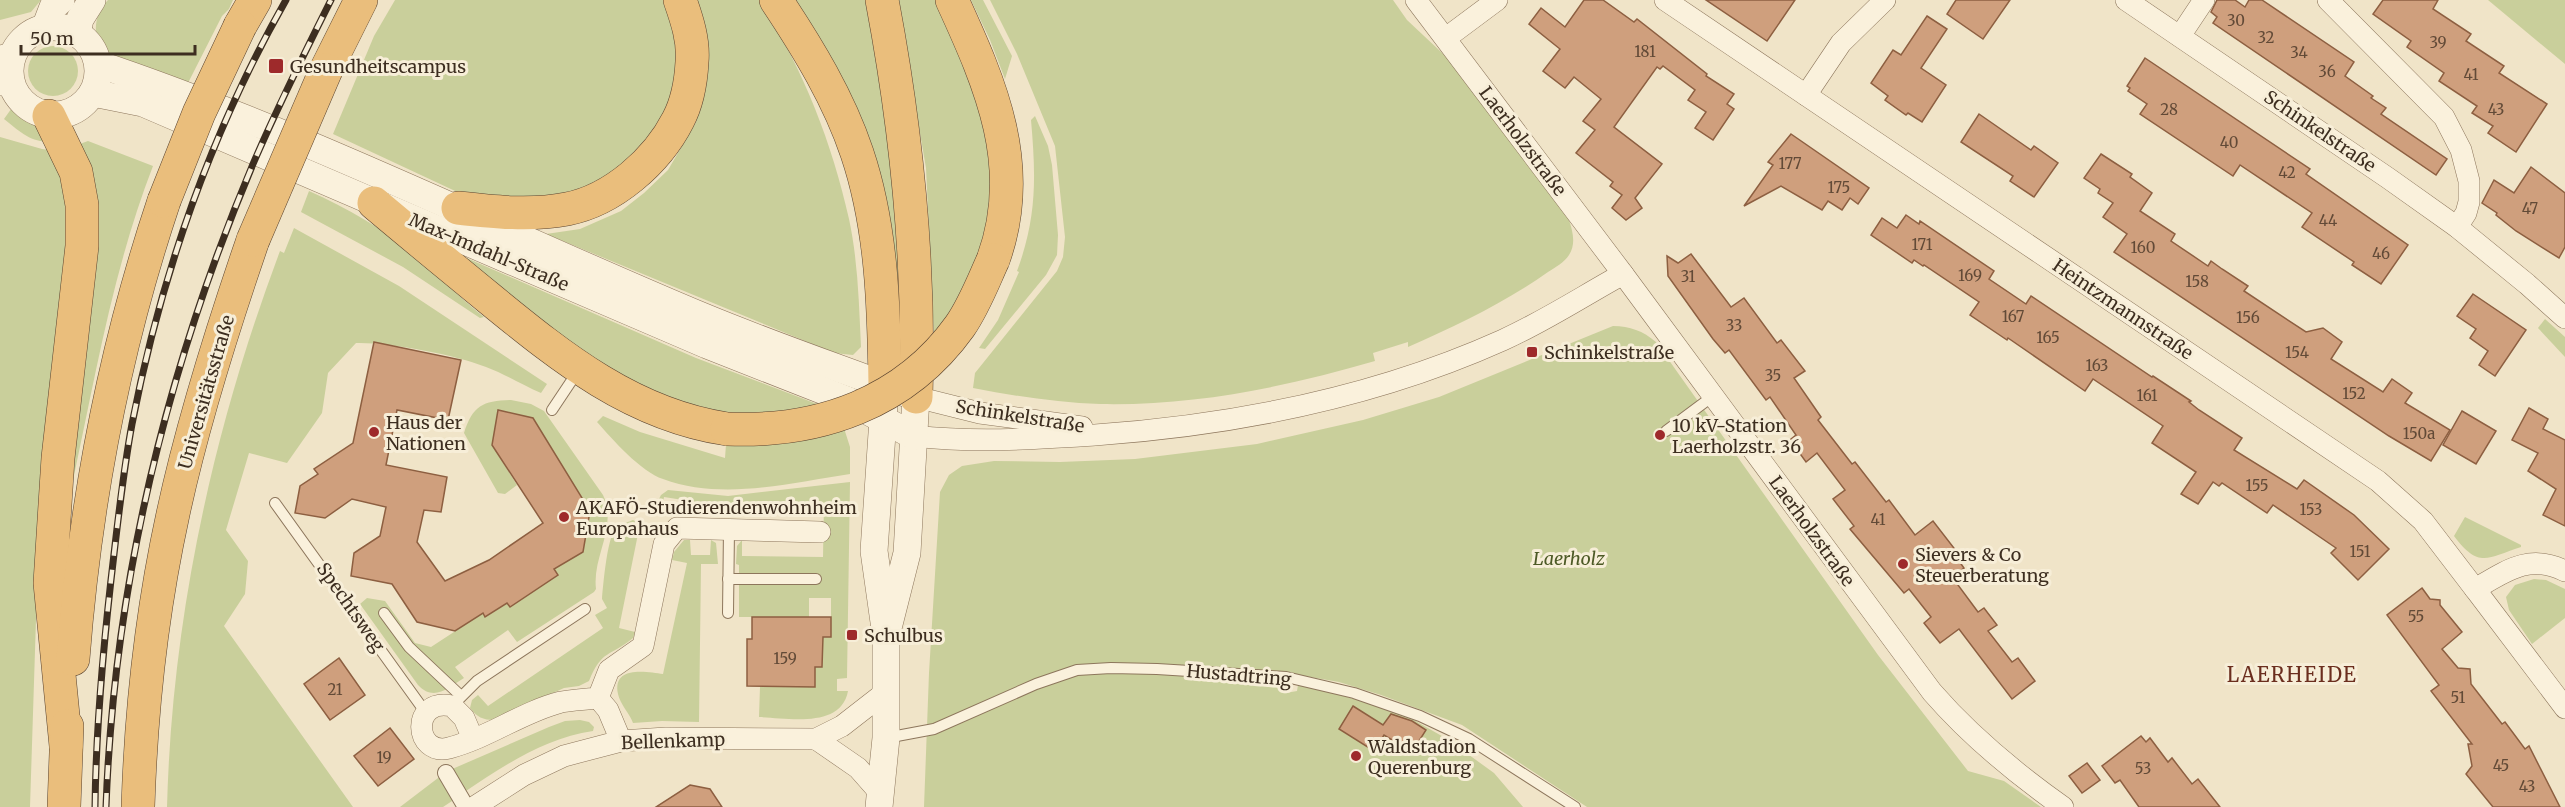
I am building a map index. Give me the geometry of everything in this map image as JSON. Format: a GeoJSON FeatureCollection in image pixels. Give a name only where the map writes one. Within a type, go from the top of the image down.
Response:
{"type":"FeatureCollection","features":[{"type":"Feature","properties":{"kind":"highway","name":"Universitätsstraße"},"geometry":{"type":"LineString","coordinates":[[138,807],[144,698],[152,632],[172,515],[204,390],[253,240],[326,70],[361,0]]}},
{"type":"Feature","properties":{"kind":"highway"},"geometry":{"type":"LineString","coordinates":[[343,34],[373,0]]}},
{"type":"Feature","properties":{"kind":"highway"},"geometry":{"type":"LineString","coordinates":[[458,208],[508,213],[546,213],[570,209],[592,202],[622,185],[649,161],[678,120],[688,92],[692,60],[690,29],[680,0]]}},
{"type":"Feature","properties":{"kind":"highway"},"geometry":{"type":"LineString","coordinates":[[776,0],[826,82],[858,154],[872,216],[881,278],[885,385]]}},
{"type":"Feature","properties":{"kind":"highway"},"geometry":{"type":"LineString","coordinates":[[882,0],[896,75],[907,154],[918,327],[916,397]]}},
{"type":"Feature","properties":{"kind":"highway"},"geometry":{"type":"LineString","coordinates":[[374,202],[533,334],[621,394],[659,412],[697,424],[727,429],[760,430],[821,422],[846,413],[899,385],[925,364],[960,326],[974,303],[993,260],[1004,226],[1006,160],[1001,124],[985,73],[952,0]]}},
{"type":"Feature","properties":{"kind":"highway"},"geometry":{"type":"LineString","coordinates":[[64,807],[66,746],[78,595],[100,448],[128,316],[164,201],[199,113],[247,13]]}},
{"type":"Feature","properties":{"kind":"highway"},"geometry":{"type":"LineString","coordinates":[[49,116],[76,172],[82,205],[82,246],[59,446],[50,583],[66,746]]}},
{"type":"Feature","properties":{"kind":"street"},"geometry":{"type":"LineString","coordinates":[[45,28],[54,7],[61,0]]}},
{"type":"Feature","properties":{"kind":"street"},"geometry":{"type":"LineString","coordinates":[[78,34],[80,19],[92,0]]}},
{"type":"Feature","properties":{"kind":"street","name":"Laerholzstraße"},"geometry":{"type":"LineString","coordinates":[[1416,0],[1623,274],[1932,692],[1959,722],[2011,770],[2063,807]]}},
{"type":"Feature","properties":{"kind":"street"},"geometry":{"type":"LineString","coordinates":[[1446,38],[1497,0]]}},
{"type":"Feature","properties":{"kind":"street","name":"Heintzmannstraße"},"geometry":{"type":"LineString","coordinates":[[1665,0],[2378,481],[2423,521],[2565,708]]}},
{"type":"Feature","properties":{"kind":"street"},"geometry":{"type":"LineString","coordinates":[[1806,95],[1841,43],[1885,0]]}},
{"type":"Feature","properties":{"kind":"street","name":"Schinkelstraße"},"geometry":{"type":"LineString","coordinates":[[2126,0],[2457,227],[2565,318]]}},
{"type":"Feature","properties":{"kind":"street"},"geometry":{"type":"LineString","coordinates":[[2181,36],[2204,0]]}},
{"type":"Feature","properties":{"kind":"street"},"geometry":{"type":"LineString","coordinates":[[2328,0],[2432,102],[2449,126],[2461,150],[2469,192],[2466,213],[2457,227]]}},
{"type":"Feature","properties":{"kind":"street"},"geometry":{"type":"LineString","coordinates":[[45,28],[62,28],[78,34],[92,48],[98,64],[98,79],[93,93],[80,107],[69,113],[49,116],[31,109],[6,85],[10,71],[7,55],[29,35],[45,28]]}},
{"type":"Feature","properties":{"kind":"street","name":"Max-Imdahl-Straße"},"geometry":{"type":"LineString","coordinates":[[98,64],[169,88],[458,208],[704,317],[885,385]]}},
{"type":"Feature","properties":{"kind":"street","name":"Max-Imdahl-Straße"},"geometry":{"type":"LineString","coordinates":[[93,93],[143,103],[707,345],[847,400],[883,420]]}},
{"type":"Feature","properties":{"kind":"street","name":"Schinkelstraße"},"geometry":{"type":"LineString","coordinates":[[914,436],[994,442],[1124,432],[1255,416],[1329,401],[1424,372],[1537,324],[1623,274]]}},
{"type":"Feature","properties":{"kind":"street"},"geometry":{"type":"LineString","coordinates":[[880,800],[886,738],[886,636],[874,551],[885,385],[916,397],[907,553],[886,636]]}},
{"type":"Feature","properties":{"kind":"street","name":"Schinkelstraße"},"geometry":{"type":"LineString","coordinates":[[916,397],[980,413],[1124,432]]}},
{"type":"Feature","properties":{"kind":"street"},"geometry":{"type":"LineString","coordinates":[[883,420],[914,436]]}},
{"type":"Feature","properties":{"kind":"street"},"geometry":{"type":"LineString","coordinates":[[598,698],[609,670],[643,646],[664,544],[677,528],[820,532]]}},
{"type":"Feature","properties":{"kind":"street"},"geometry":{"type":"LineString","coordinates":[[2475,589],[2512,567],[2532,562],[2553,565],[2565,571]]}},
{"type":"Feature","properties":{"kind":"street","name":"Bellenkamp"},"geometry":{"type":"LineString","coordinates":[[475,806],[524,775],[564,756],[621,741],[666,738],[816,739],[842,726],[887,691]]}},
{"type":"Feature","properties":{"kind":"street"},"geometry":{"type":"LineString","coordinates":[[473,739],[456,701],[438,705],[426,712],[423,718],[421,731],[424,738],[433,747],[447,749],[473,739],[560,703],[598,698]]}},
{"type":"Feature","properties":{"kind":"street"},"geometry":{"type":"LineString","coordinates":[[598,698],[608,710],[621,741]]}},
{"type":"Feature","properties":{"kind":"street"},"geometry":{"type":"LineString","coordinates":[[816,739],[858,768],[880,800]]}},
{"type":"Feature","properties":{"kind":"street"},"geometry":{"type":"LineString","coordinates":[[448,775],[475,806]]}},
{"type":"Feature","properties":{"kind":"lane"},"geometry":{"type":"LineString","coordinates":[[552,410],[580,368]]}},
{"type":"Feature","properties":{"kind":"lane"},"geometry":{"type":"LineString","coordinates":[[1666,431],[1713,396]]}},
{"type":"Feature","properties":{"kind":"lane","name":"Spechtsweg"},"geometry":{"type":"LineString","coordinates":[[275,503],[426,712]]}},
{"type":"Feature","properties":{"kind":"lane"},"geometry":{"type":"LineString","coordinates":[[728,613],[729,529]]}},
{"type":"Feature","properties":{"kind":"lane"},"geometry":{"type":"LineString","coordinates":[[728,579],[816,579]]}},
{"type":"Feature","properties":{"kind":"lane"},"geometry":{"type":"LineString","coordinates":[[384,613],[409,647],[456,701],[477,681],[585,609]]}},
{"type":"Feature","properties":{"kind":"lane","name":"Hustadtring"},"geometry":{"type":"LineString","coordinates":[[886,738],[934,729],[1036,684],[1077,670],[1167,669],[1286,677],[1354,693],[1420,716],[1469,738],[1575,807]]}},
{"type":"Feature","properties":{"kind":"green space"},"geometry":{"type":"Polygon","coordinates":[[[0,0],[41,0],[31,12],[0,20],[0,0]]]}},
{"type":"Feature","properties":{"kind":"green space"},"geometry":{"type":"Polygon","coordinates":[[[108,0],[233,0],[229,9],[222,16],[188,83],[129,66],[104,50],[98,39],[96,25],[100,11],[108,0]]]}},
{"type":"Feature","properties":{"kind":"green space"},"geometry":{"type":"Polygon","coordinates":[[[395,0],[664,0],[675,30],[679,58],[676,90],[643,156],[589,196],[468,197],[333,134],[374,36],[395,0]]]}},
{"type":"Feature","properties":{"kind":"green space"},"geometry":{"type":"Polygon","coordinates":[[[695,0],[759,0],[775,25],[802,78],[834,162],[852,235],[858,283],[861,347],[853,355],[834,353],[546,234],[580,229],[621,211],[668,170],[696,122],[704,90],[695,0]]]}},
{"type":"Feature","properties":{"kind":"green space"},"geometry":{"type":"Polygon","coordinates":[[[784,0],[875,0],[908,285],[898,353],[895,286],[784,0]]]}},
{"type":"Feature","properties":{"kind":"green space"},"geometry":{"type":"Polygon","coordinates":[[[897,0],[944,0],[968,49],[999,198],[966,292],[934,337],[926,168],[897,0]]]}},
{"type":"Feature","properties":{"kind":"green space"},"geometry":{"type":"Polygon","coordinates":[[[971,0],[983,0],[1012,56],[1005,79],[990,40],[971,0]]]}},
{"type":"Feature","properties":{"kind":"green space"},"geometry":{"type":"Polygon","coordinates":[[[990,0],[1393,0],[1407,20],[1456,66],[1569,220],[1573,247],[1567,258],[1531,283],[1462,322],[1408,347],[1408,342],[1373,353],[1375,361],[1274,387],[1205,398],[1135,404],[1068,402],[973,388],[975,373],[1057,271],[1063,257],[1065,237],[1055,146],[1017,54],[990,0]]]}},
{"type":"Feature","properties":{"kind":"green space"},"geometry":{"type":"Polygon","coordinates":[[[2488,0],[2565,0],[2565,64],[2494,5],[2488,0]]]}},
{"type":"Feature","properties":{"kind":"green space"},"geometry":{"type":"Polygon","coordinates":[[[58,46],[71,53],[77,61],[77,81],[71,89],[63,95],[48,96],[35,89],[29,81],[28,66],[35,53],[43,47],[58,46]]]}},
{"type":"Feature","properties":{"kind":"green space"},"geometry":{"type":"Polygon","coordinates":[[[14,105],[39,126],[52,141],[32,139],[4,119],[14,105]]]}},
{"type":"Feature","properties":{"kind":"green space"},"geometry":{"type":"Polygon","coordinates":[[[1035,116],[1048,146],[1052,165],[1058,235],[1057,255],[1046,275],[985,349],[979,348],[998,320],[1019,272],[1017,271],[1032,215],[1034,160],[1031,120],[1035,116]]]}},
{"type":"Feature","properties":{"kind":"green space"},"geometry":{"type":"Polygon","coordinates":[[[0,137],[57,151],[70,214],[38,557],[30,807],[0,807],[0,137]]]}},
{"type":"Feature","properties":{"kind":"green space"},"geometry":{"type":"Polygon","coordinates":[[[88,141],[153,166],[116,284],[72,485],[77,145],[88,141]]]}},
{"type":"Feature","properties":{"kind":"green space"},"geometry":{"type":"Polygon","coordinates":[[[309,191],[351,212],[390,236],[484,317],[480,318],[403,267],[301,212],[309,191]]]}},
{"type":"Feature","properties":{"kind":"green space"},"geometry":{"type":"Polygon","coordinates":[[[294,228],[399,286],[547,384],[541,393],[473,362],[404,347],[356,343],[328,373],[322,413],[287,463],[249,453],[226,530],[248,561],[245,594],[224,626],[353,807],[167,807],[177,665],[200,524],[216,455],[256,318],[280,251],[284,253],[294,228]]]}},
{"type":"Feature","properties":{"kind":"green space"},"geometry":{"type":"Polygon","coordinates":[[[446,249],[696,358],[817,404],[843,425],[850,447],[850,474],[780,485],[732,489],[709,489],[686,485],[654,475],[627,454],[597,422],[603,416],[640,432],[725,458],[728,417],[633,393],[446,249]]]}},
{"type":"Feature","properties":{"kind":"green space"},"geometry":{"type":"Polygon","coordinates":[[[2545,319],[2565,337],[2565,357],[2538,328],[2545,319]]]}},
{"type":"Feature","properties":{"kind":"green space","name":"Laerholz"},"geometry":{"type":"Polygon","coordinates":[[[1613,326],[1636,330],[1656,342],[1878,655],[1968,771],[2004,781],[2041,807],[1587,807],[1462,725],[1339,682],[1299,675],[1286,693],[1297,691],[1298,685],[1307,686],[1398,711],[1447,739],[1494,773],[1523,807],[924,807],[929,673],[940,492],[949,475],[962,466],[994,461],[1060,462],[1135,459],[1257,444],[1363,420],[1439,397],[1613,326]]]}},
{"type":"Feature","properties":{"kind":"green space"},"geometry":{"type":"Polygon","coordinates":[[[511,400],[531,404],[544,411],[603,495],[608,519],[598,565],[596,589],[517,642],[508,630],[455,667],[464,678],[441,692],[430,692],[418,685],[360,604],[367,598],[385,601],[415,643],[431,647],[483,613],[486,616],[507,603],[510,606],[557,574],[554,569],[583,552],[590,511],[533,418],[498,411],[492,445],[517,485],[505,494],[498,493],[464,433],[471,416],[480,406],[486,403],[511,400]]]}},
{"type":"Feature","properties":{"kind":"green space"},"geometry":{"type":"Polygon","coordinates":[[[850,482],[847,678],[837,679],[837,691],[848,691],[843,703],[835,711],[824,716],[812,719],[759,717],[760,687],[815,687],[815,667],[822,667],[823,637],[831,637],[831,598],[809,598],[809,617],[739,617],[737,546],[742,540],[742,556],[823,557],[824,504],[702,503],[664,497],[661,513],[657,503],[661,495],[668,490],[728,496],[850,482]]]}},
{"type":"Feature","properties":{"kind":"green space"},"geometry":{"type":"Polygon","coordinates":[[[2465,517],[2521,547],[2491,557],[2477,557],[2454,536],[2465,517]]]}},
{"type":"Feature","properties":{"kind":"green space"},"geometry":{"type":"Polygon","coordinates":[[[633,520],[655,532],[654,536],[638,534],[619,628],[635,632],[633,638],[603,658],[589,681],[579,686],[564,688],[494,720],[483,719],[475,714],[470,708],[472,700],[478,695],[488,706],[603,628],[595,615],[607,608],[602,599],[609,546],[615,531],[633,520]]]}},
{"type":"Feature","properties":{"kind":"green space"},"geometry":{"type":"Polygon","coordinates":[[[684,540],[690,540],[691,555],[710,555],[711,540],[716,543],[718,564],[701,564],[699,722],[633,723],[619,698],[618,685],[620,678],[632,672],[663,674],[687,563],[672,560],[674,552],[684,540]]]}},
{"type":"Feature","properties":{"kind":"green space"},"geometry":{"type":"Polygon","coordinates":[[[2534,579],[2546,580],[2565,589],[2565,618],[2532,644],[2509,610],[2506,597],[2515,585],[2534,579]]]}},
{"type":"Feature","properties":{"kind":"green space"},"geometry":{"type":"Polygon","coordinates":[[[565,721],[589,722],[594,727],[593,731],[558,740],[525,754],[463,793],[450,770],[549,727],[565,721]]]}},
{"type":"Feature","properties":{"kind":"green space"},"geometry":{"type":"Polygon","coordinates":[[[442,775],[455,799],[443,807],[400,807],[442,775]]]}},
{"type":"Feature","properties":{"kind":"building"},"geometry":{"type":"Polygon","coordinates":[[[1584,0],[1603,0],[1634,22],[1637,19],[1707,74],[1706,76],[1734,94],[1727,104],[1734,109],[1713,140],[1695,128],[1706,112],[1688,100],[1695,90],[1663,66],[1660,69],[1657,67],[1614,127],[1662,164],[1635,198],[1642,208],[1626,220],[1612,208],[1622,195],[1610,186],[1613,182],[1576,153],[1595,130],[1583,121],[1601,99],[1574,77],[1565,88],[1543,71],[1560,49],[1529,24],[1541,8],[1565,27],[1584,0]]]}},
{"type":"Feature","properties":{"kind":"building"},"geometry":{"type":"Polygon","coordinates":[[[1706,0],[1795,0],[1767,41],[1706,0]]]}},
{"type":"Feature","properties":{"kind":"building"},"geometry":{"type":"Polygon","coordinates":[[[1956,0],[2010,0],[1983,39],[1947,14],[1956,0]]]}},
{"type":"Feature","properties":{"kind":"building"},"geometry":{"type":"Polygon","coordinates":[[[2217,0],[2235,0],[2245,7],[2249,0],[2262,0],[2354,62],[2345,76],[2386,108],[2381,114],[2447,159],[2436,175],[2213,23],[2217,17],[2211,12],[2217,0]]]}},
{"type":"Feature","properties":{"kind":"building"},"geometry":{"type":"Polygon","coordinates":[[[2383,0],[2438,0],[2433,9],[2471,34],[2466,41],[2504,66],[2499,73],[2547,104],[2516,152],[2488,133],[2493,126],[2472,113],[2477,106],[2439,81],[2444,73],[2407,47],[2411,41],[2373,14],[2383,0]]]}},
{"type":"Feature","properties":{"kind":"building"},"geometry":{"type":"Polygon","coordinates":[[[1927,16],[1947,29],[1921,68],[1946,85],[1922,122],[1908,113],[1906,115],[1885,100],[1888,96],[1871,83],[1893,50],[1901,55],[1927,16]]]}},
{"type":"Feature","properties":{"kind":"building"},"geometry":{"type":"Polygon","coordinates":[[[2145,58],[2310,169],[2306,174],[2408,245],[2381,284],[2352,265],[2354,262],[2302,227],[2312,213],[2240,165],[2233,176],[2140,114],[2147,104],[2128,91],[2130,88],[2127,86],[2145,58]]]}},
{"type":"Feature","properties":{"kind":"building"},"geometry":{"type":"Polygon","coordinates":[[[1979,114],[2031,150],[2034,146],[2058,163],[2034,197],[2010,181],[2013,176],[1961,142],[1979,114]]]}},
{"type":"Feature","properties":{"kind":"building"},"geometry":{"type":"Polygon","coordinates":[[[1791,134],[1869,188],[1858,204],[1850,198],[1842,210],[1828,201],[1822,210],[1781,186],[1744,206],[1773,165],[1768,162],[1791,134]]]}},
{"type":"Feature","properties":{"kind":"building"},"geometry":{"type":"Polygon","coordinates":[[[2101,154],[2132,174],[2130,177],[2152,193],[2140,211],[2175,234],[2171,241],[2208,266],[2211,261],[2248,286],[2244,291],[2306,332],[2323,328],[2342,342],[2331,359],[2383,392],[2392,379],[2412,393],[2405,403],[2450,430],[2431,461],[2389,436],[2114,252],[2127,234],[2103,217],[2113,203],[2098,193],[2100,189],[2084,178],[2101,154]]]}},
{"type":"Feature","properties":{"kind":"building"},"geometry":{"type":"Polygon","coordinates":[[[2531,167],[2565,193],[2565,247],[2559,258],[2516,231],[2496,215],[2497,213],[2482,203],[2494,180],[2514,193],[2531,167]]]}},
{"type":"Feature","properties":{"kind":"building"},"geometry":{"type":"Polygon","coordinates":[[[1906,215],[1919,224],[1920,221],[1994,271],[1989,279],[2026,304],[2031,296],[2191,401],[2189,402],[2199,410],[2242,438],[2234,450],[2297,489],[2304,480],[2354,515],[2389,549],[2358,580],[2331,553],[2336,548],[2273,505],[2267,513],[2222,483],[2219,486],[2213,482],[2198,504],[2181,494],[2196,472],[2152,443],[2163,426],[2093,379],[2085,391],[2008,338],[2007,340],[1970,315],[1979,302],[1924,265],[1914,260],[1912,263],[1871,235],[1882,218],[1897,228],[1906,215]]]}},
{"type":"Feature","properties":{"kind":"building"},"geometry":{"type":"Polygon","coordinates":[[[1691,254],[1731,307],[1744,298],[1777,343],[1781,340],[1805,371],[1794,378],[1821,417],[1818,420],[1852,464],[1855,462],[1886,502],[1889,500],[1915,535],[1933,521],[1957,552],[1954,554],[1964,568],[1952,577],[1978,612],[1984,608],[1997,625],[1988,631],[2012,662],[2018,658],[2035,681],[2012,699],[1959,629],[1940,643],[1924,623],[1931,617],[1909,589],[1904,593],[1850,529],[1854,526],[1833,499],[1845,490],[1817,453],[1806,462],[1790,440],[1796,435],[1770,397],[1766,400],[1729,350],[1725,353],[1713,339],[1668,276],[1667,256],[1678,263],[1691,254]]]}},
{"type":"Feature","properties":{"kind":"building"},"geometry":{"type":"Polygon","coordinates":[[[2473,294],[2526,330],[2495,376],[2479,365],[2488,351],[2470,338],[2476,329],[2457,316],[2473,294]]]}},
{"type":"Feature","properties":{"kind":"building"},"geometry":{"type":"Polygon","coordinates":[[[374,342],[461,360],[448,420],[397,410],[386,465],[447,477],[441,512],[424,510],[417,542],[445,581],[489,560],[543,523],[492,445],[498,410],[533,418],[590,511],[583,552],[554,569],[558,575],[510,607],[507,603],[485,617],[483,613],[455,631],[417,622],[392,584],[351,576],[354,553],[380,536],[386,507],[352,499],[325,518],[295,513],[300,486],[318,474],[314,469],[353,443],[374,342]]]}},
{"type":"Feature","properties":{"kind":"building"},"geometry":{"type":"Polygon","coordinates":[[[2529,408],[2548,419],[2543,429],[2565,440],[2565,526],[2543,515],[2556,489],[2528,471],[2538,453],[2512,440],[2529,408]]]}},
{"type":"Feature","properties":{"kind":"building"},"geometry":{"type":"Polygon","coordinates":[[[2462,411],[2496,431],[2476,464],[2443,445],[2462,411]]]}},
{"type":"Feature","properties":{"kind":"building"},"geometry":{"type":"Polygon","coordinates":[[[2422,588],[2430,599],[2440,600],[2440,605],[2462,632],[2442,649],[2458,668],[2470,669],[2471,684],[2502,724],[2505,722],[2525,749],[2529,746],[2560,807],[2493,807],[2466,774],[2472,766],[2468,744],[2472,744],[2431,691],[2439,685],[2387,615],[2422,588]]]}},
{"type":"Feature","properties":{"kind":"building"},"geometry":{"type":"Polygon","coordinates":[[[752,617],[831,617],[831,637],[823,637],[822,667],[815,667],[815,687],[747,686],[747,639],[752,639],[752,617]]]}},
{"type":"Feature","properties":{"kind":"building"},"geometry":{"type":"Polygon","coordinates":[[[339,658],[365,695],[330,720],[304,684],[339,658]]]}},
{"type":"Feature","properties":{"kind":"building"},"geometry":{"type":"Polygon","coordinates":[[[1353,706],[1383,725],[1391,714],[1412,721],[1426,730],[1412,752],[1384,735],[1374,751],[1339,729],[1353,706]]]}},
{"type":"Feature","properties":{"kind":"building"},"geometry":{"type":"Polygon","coordinates":[[[390,728],[414,759],[378,786],[354,756],[390,728]]]}},
{"type":"Feature","properties":{"kind":"building"},"geometry":{"type":"Polygon","coordinates":[[[2141,736],[2146,742],[2150,738],[2168,762],[2172,758],[2192,784],[2198,779],[2220,807],[2139,807],[2120,780],[2115,783],[2102,766],[2141,736]]]}},
{"type":"Feature","properties":{"kind":"building"},"geometry":{"type":"Polygon","coordinates":[[[2087,763],[2100,780],[2082,793],[2069,776],[2087,763]]]}},
{"type":"Feature","properties":{"kind":"building"},"geometry":{"type":"Polygon","coordinates":[[[690,785],[710,789],[722,807],[656,807],[690,785]]]}},
{"type":"Feature","properties":{"kind":"railway"},"geometry":{"type":"LineString","coordinates":[[95,807],[99,712],[110,586],[127,456],[144,368],[174,259],[212,153],[234,101],[286,0]]}},
{"type":"Feature","properties":{"kind":"railway"},"geometry":{"type":"LineString","coordinates":[[106,807],[111,724],[120,642],[133,560],[150,479],[171,399],[222,241],[281,102],[331,0]]}},
{"type":"Feature","properties":{"kind":"place","name":"Gesundheitscampus"},"geometry":{"type":"Point","coordinates":[276,66]}},
{"type":"Feature","properties":{"kind":"place","name":"Schinkelstraße"},"geometry":{"type":"Point","coordinates":[1532,352]}},
{"type":"Feature","properties":{"kind":"place","name":"Haus der Nationen"},"geometry":{"type":"Point","coordinates":[374,432]}},
{"type":"Feature","properties":{"kind":"place","name":"10 kV-Station Laerholzstr. 36"},"geometry":{"type":"Point","coordinates":[1660,435]}},
{"type":"Feature","properties":{"kind":"place","name":"AKAFÖ-Studierendenwohnheim Europahaus"},"geometry":{"type":"Point","coordinates":[564,517]}},
{"type":"Feature","properties":{"kind":"place","name":"Sievers & Co Steuerberatung"},"geometry":{"type":"Point","coordinates":[1903,564]}},
{"type":"Feature","properties":{"kind":"place","name":"Schulbus"},"geometry":{"type":"Point","coordinates":[852,635]}},
{"type":"Feature","properties":{"kind":"place","name":"Waldstadion Querenburg"},"geometry":{"type":"Point","coordinates":[1356,756]}},
{"type":"Feature","properties":{"kind":"district","name":"LAERHEIDE"},"geometry":{"type":"Point","coordinates":[2292,674]}}]}
